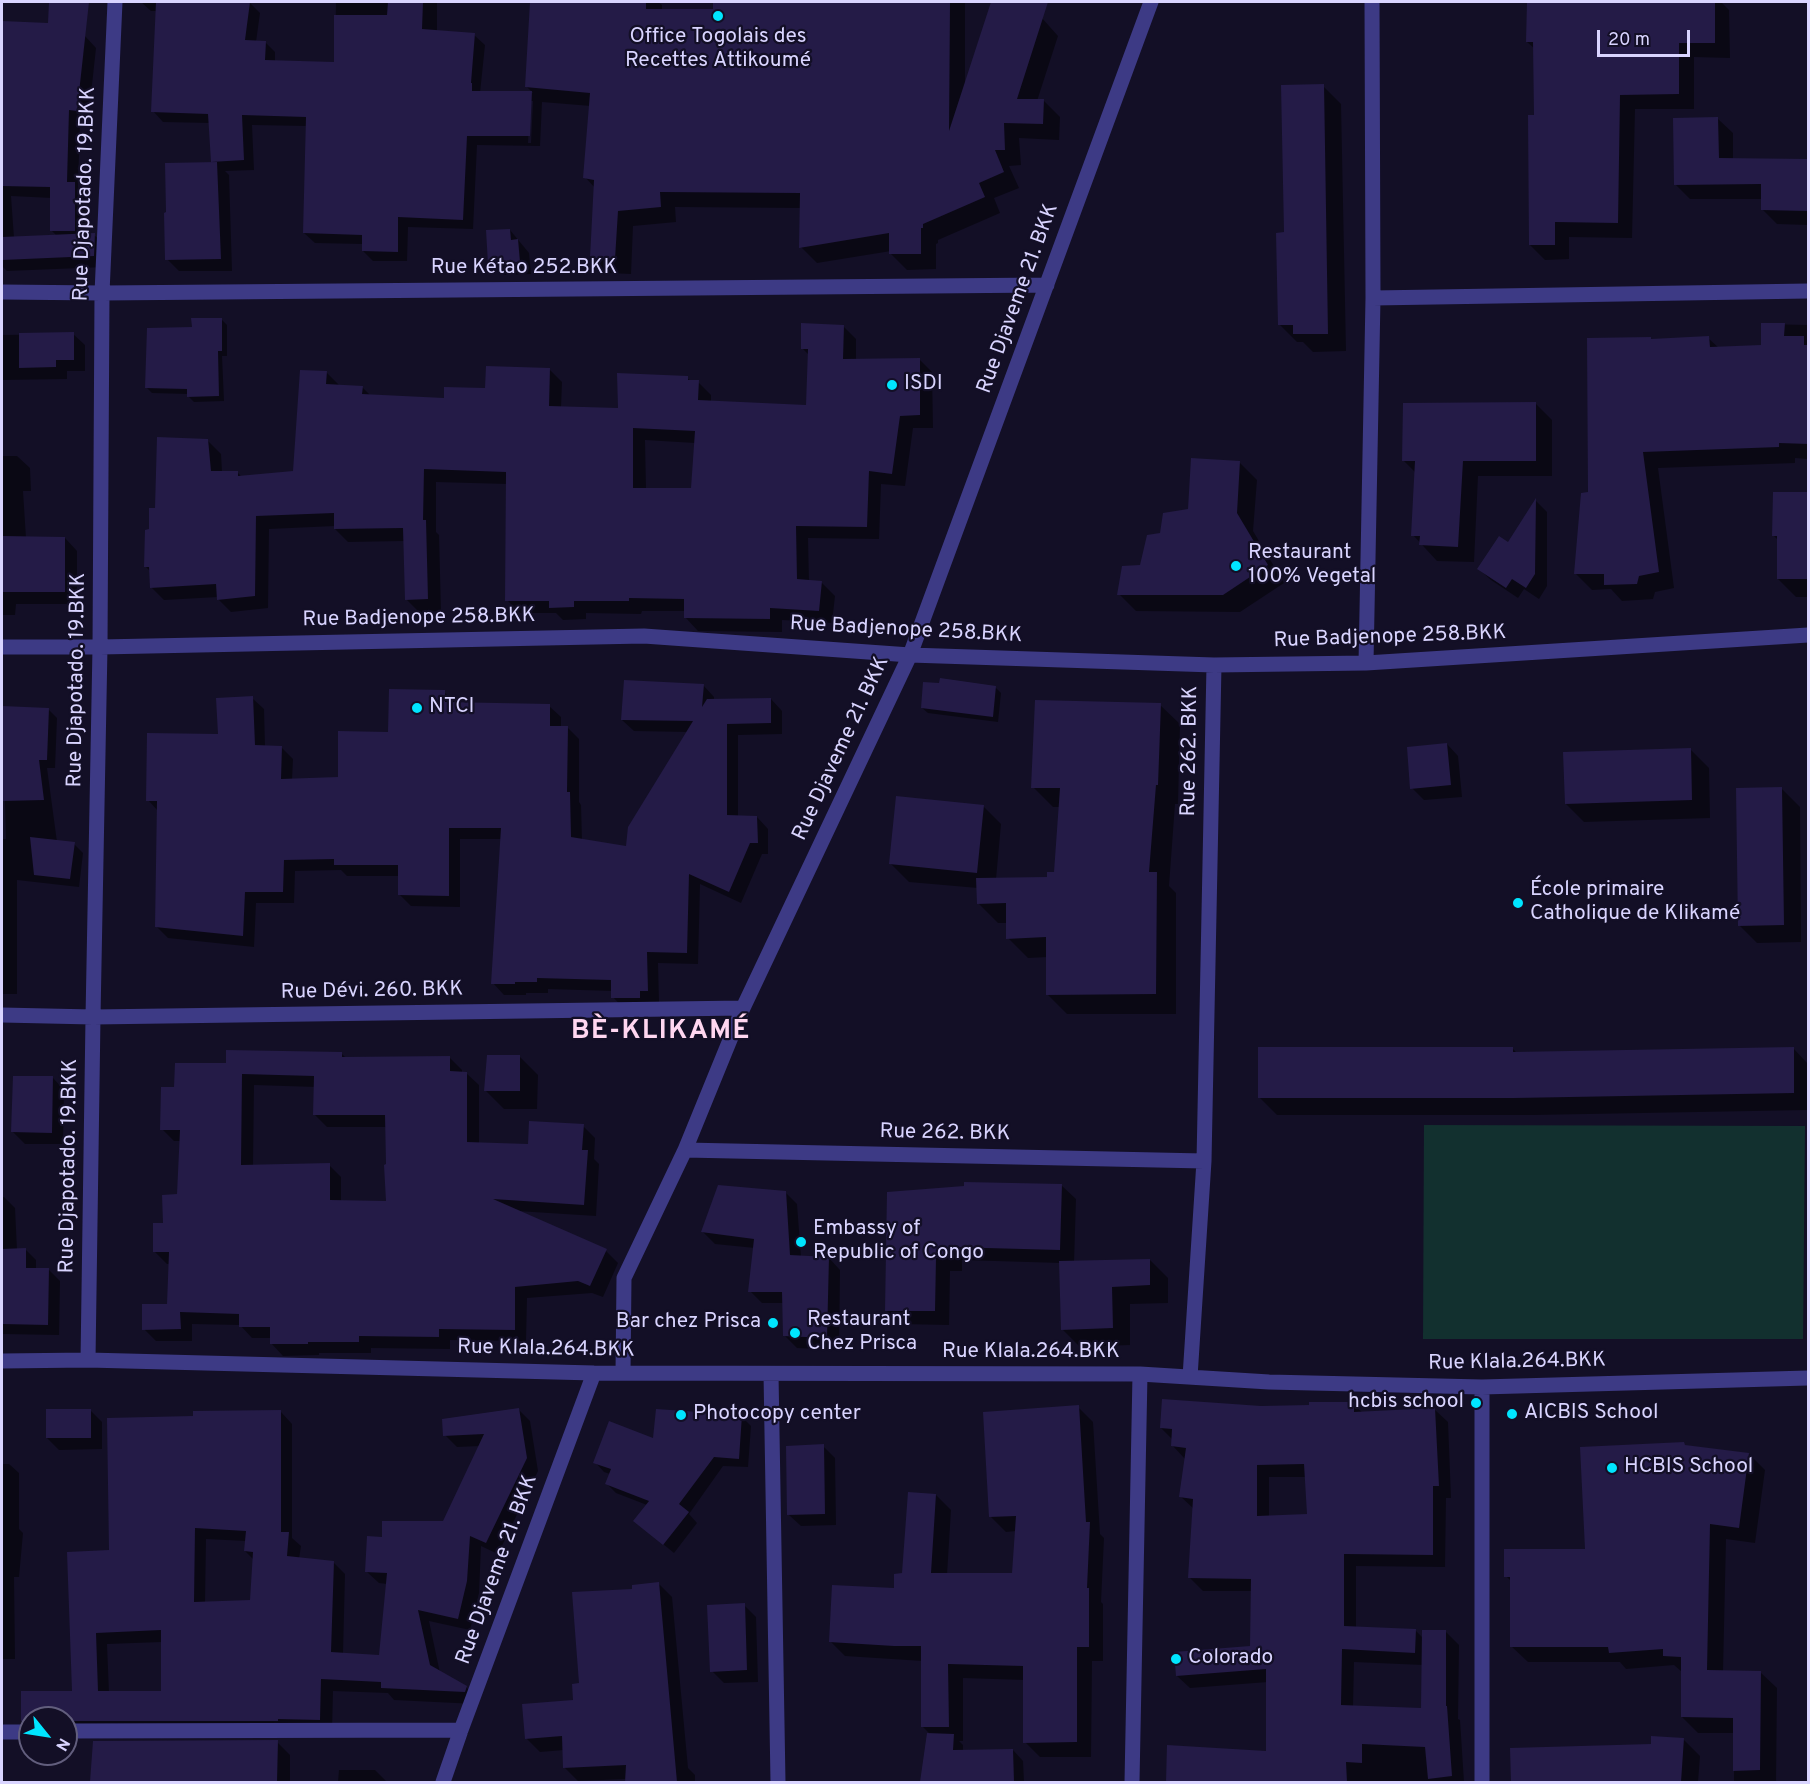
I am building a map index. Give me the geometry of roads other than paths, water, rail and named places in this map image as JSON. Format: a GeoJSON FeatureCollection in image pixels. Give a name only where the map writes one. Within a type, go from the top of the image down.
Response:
{"type":"FeatureCollection","features":[{"type":"Feature","properties":{"kind":"street","name":"Rue Djapotado. 19.BKK"},"geometry":{"type":"LineString","coordinates":[[88,1360],[100,647],[102,293],[115,2]]}},
{"type":"Feature","properties":{"kind":"street","name":"Rue Djaveme 21. BKK"},"geometry":{"type":"LineString","coordinates":[[623,1373],[624,1278],[685,1150],[743,1008],[910,655],[1151,2]]}},
{"type":"Feature","properties":{"kind":"street"},"geometry":{"type":"LineString","coordinates":[[1366,663],[1373,298],[1372,2]]}},
{"type":"Feature","properties":{"kind":"street","name":"Rue Kétao 252.BKK"},"geometry":{"type":"LineString","coordinates":[[2,292],[1047,285]]}},
{"type":"Feature","properties":{"kind":"street"},"geometry":{"type":"LineString","coordinates":[[1373,298],[1809,291]]}},
{"type":"Feature","properties":{"kind":"street","name":"Rue Badjenope 258.BKK"},"geometry":{"type":"LineString","coordinates":[[2,647],[644,636],[910,655],[1214,665],[1366,663],[1809,635]]}},
{"type":"Feature","properties":{"kind":"street","name":"Rue 262. BKK"},"geometry":{"type":"LineString","coordinates":[[1190,1377],[1204,1161],[1214,665]]}},
{"type":"Feature","properties":{"kind":"street","name":"Rue Dévi. 260. BKK"},"geometry":{"type":"LineString","coordinates":[[2,1015],[93,1017],[743,1008]]}},
{"type":"Feature","properties":{"kind":"street","name":"Rue 262. BKK"},"geometry":{"type":"LineString","coordinates":[[685,1150],[1204,1161]]}},
{"type":"Feature","properties":{"kind":"street","name":"Rue Klala.264.BKK"},"geometry":{"type":"LineString","coordinates":[[2,1361],[88,1360],[594,1373],[1140,1374],[1269,1382],[1482,1387],[1809,1378]]}},
{"type":"Feature","properties":{"kind":"street","name":"Rue Djaveme 21. BKK"},"geometry":{"type":"LineString","coordinates":[[443,1782],[594,1373]]}},
{"type":"Feature","properties":{"kind":"street"},"geometry":{"type":"LineString","coordinates":[[771,1374],[778,1782]]}},
{"type":"Feature","properties":{"kind":"street"},"geometry":{"type":"LineString","coordinates":[[1132,1782],[1140,1374]]}},
{"type":"Feature","properties":{"kind":"street"},"geometry":{"type":"LineString","coordinates":[[1482,1387],[1482,1782]]}},
{"type":"Feature","properties":{"kind":"street"},"geometry":{"type":"LineString","coordinates":[[78,1731],[461,1730]]}},
{"type":"Feature","properties":{"kind":"street"},"geometry":{"type":"LineString","coordinates":[[2,1732],[18,1732]]}},
{"type":"Feature","properties":{"kind":"place","name":"Office Togolais des Recettes Attikoumé"},"geometry":{"type":"Point","coordinates":[718,16]}},
{"type":"Feature","properties":{"kind":"place","name":"ISDI"},"geometry":{"type":"Point","coordinates":[892,385]}},
{"type":"Feature","properties":{"kind":"place","name":"Restaurant 100% Vegetal"},"geometry":{"type":"Point","coordinates":[1236,566]}},
{"type":"Feature","properties":{"kind":"place","name":"NTCI"},"geometry":{"type":"Point","coordinates":[417,708]}},
{"type":"Feature","properties":{"kind":"place","name":"École primaire Catholique de Klikamé"},"geometry":{"type":"Point","coordinates":[1518,903]}},
{"type":"Feature","properties":{"kind":"place","name":"Embassy of Republic of Congo"},"geometry":{"type":"Point","coordinates":[801,1242]}},
{"type":"Feature","properties":{"kind":"place","name":"Bar chez Prisca"},"geometry":{"type":"Point","coordinates":[773,1323]}},
{"type":"Feature","properties":{"kind":"place","name":"Restaurant Chez Prisca"},"geometry":{"type":"Point","coordinates":[795,1333]}},
{"type":"Feature","properties":{"kind":"place","name":"hcbis school"},"geometry":{"type":"Point","coordinates":[1476,1403]}},
{"type":"Feature","properties":{"kind":"place","name":"AICBIS School"},"geometry":{"type":"Point","coordinates":[1512,1414]}},
{"type":"Feature","properties":{"kind":"place","name":"Photocopy center"},"geometry":{"type":"Point","coordinates":[681,1415]}},
{"type":"Feature","properties":{"kind":"place","name":"HCBIS School"},"geometry":{"type":"Point","coordinates":[1612,1468]}},
{"type":"Feature","properties":{"kind":"place","name":"Colorado"},"geometry":{"type":"Point","coordinates":[1176,1659]}},
{"type":"Feature","properties":{"kind":"district","name":"BÈ-KLIKAMÉ"},"geometry":{"type":"Point","coordinates":[661,1033]}}]}
